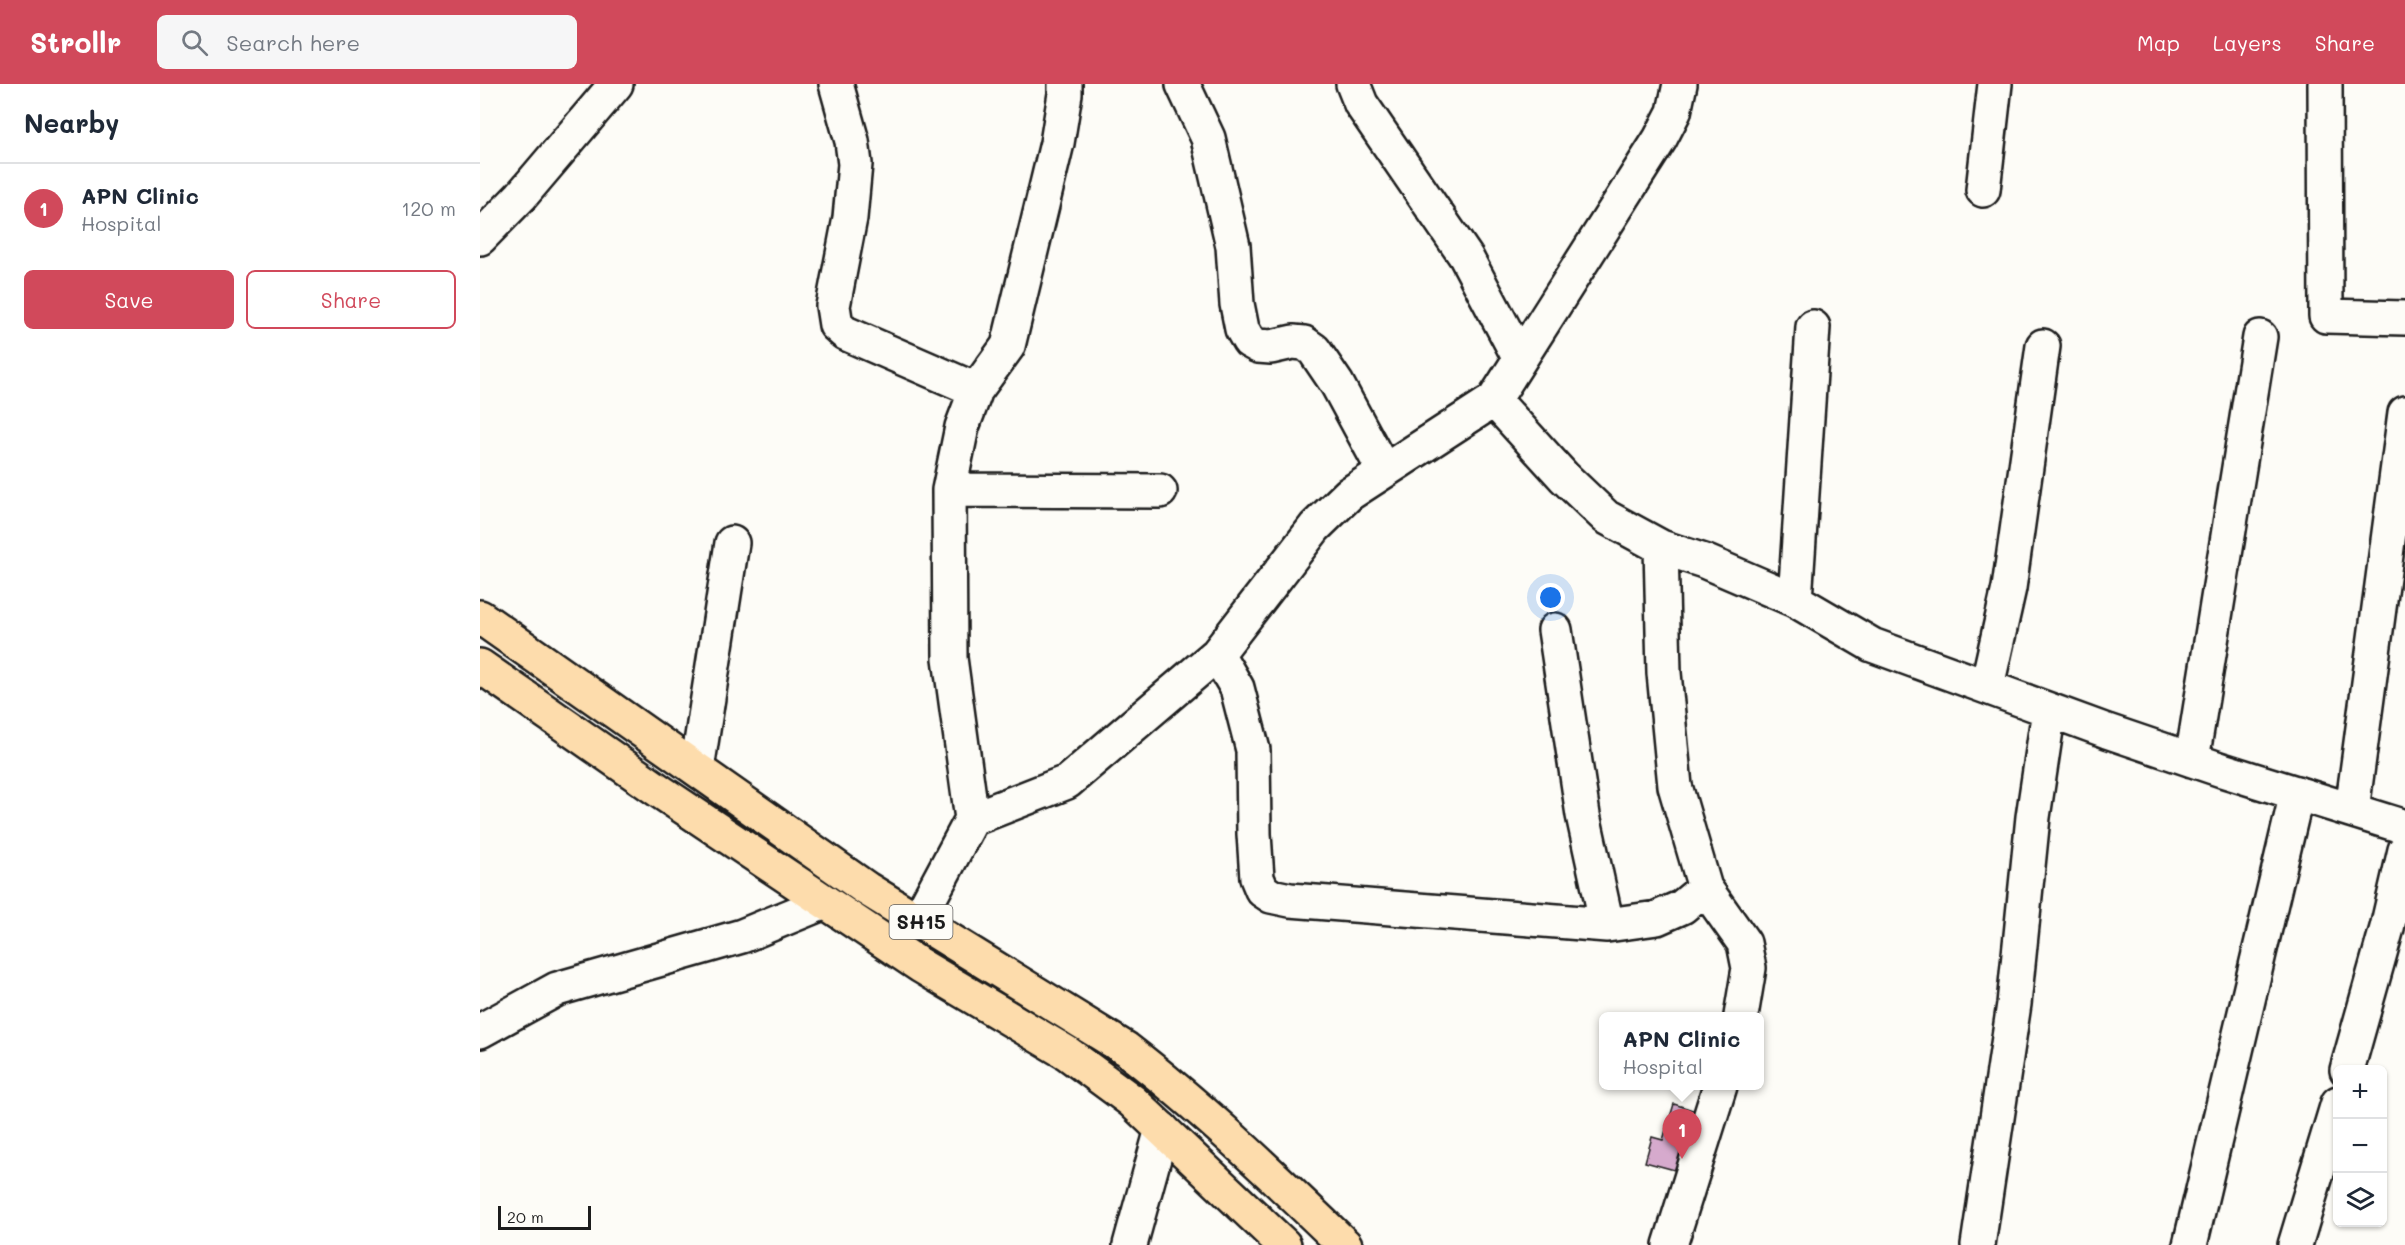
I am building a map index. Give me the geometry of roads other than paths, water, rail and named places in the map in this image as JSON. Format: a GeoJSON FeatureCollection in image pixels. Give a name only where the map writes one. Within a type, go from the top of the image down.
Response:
{"type":"FeatureCollection","features":[{"type":"Feature","properties":{"kind":"main road","name":"SH15"},"geometry":{"type":"LineString","coordinates":[[480,617],[867,889],[1126,1049],[1161,1076],[1233,1139],[1345,1245]]}},
{"type":"Feature","properties":{"kind":"main road","name":"SH15"},"geometry":{"type":"LineString","coordinates":[[480,666],[661,792],[921,966],[1067,1053],[1132,1101],[1284,1245]]}},
{"type":"Feature","properties":{"kind":"street"},"geometry":{"type":"LineString","coordinates":[[480,238],[521,196],[616,84]]}},
{"type":"Feature","properties":{"kind":"street"},"geometry":{"type":"LineString","coordinates":[[836,84],[852,141],[855,164],[850,218],[833,306],[836,325],[845,333],[976,390]]}},
{"type":"Feature","properties":{"kind":"street"},"geometry":{"type":"LineString","coordinates":[[918,920],[972,819],[950,658],[949,490],[962,427],[976,390],[1008,346],[1057,143],[1065,84]]}},
{"type":"Feature","properties":{"kind":"street"},"geometry":{"type":"LineString","coordinates":[[1353,84],[1361,104],[1466,257],[1520,359]]}},
{"type":"Feature","properties":{"kind":"street"},"geometry":{"type":"LineString","coordinates":[[972,819],[1067,782],[1217,654],[1315,527],[1349,494],[1494,400],[1660,139],[1674,112],[1680,84]]}},
{"type":"Feature","properties":{"kind":"street"},"geometry":{"type":"LineString","coordinates":[[1983,190],[1995,84]]}},
{"type":"Feature","properties":{"kind":"street"},"geometry":{"type":"LineString","coordinates":[[2325,84],[2326,316],[2405,318]]}},
{"type":"Feature","properties":{"kind":"street"},"geometry":{"type":"LineString","coordinates":[[1183,85],[1208,138],[1216,170],[1233,246],[1237,304],[1242,328],[1249,341],[1258,346],[1271,347],[1293,342],[1304,344],[1314,350],[1337,384],[1384,471]]}},
{"type":"Feature","properties":{"kind":"street"},"geometry":{"type":"LineString","coordinates":[[1795,600],[1813,327]]}},
{"type":"Feature","properties":{"kind":"street"},"geometry":{"type":"LineString","coordinates":[[2192,760],[2260,337]]}},
{"type":"Feature","properties":{"kind":"street"},"geometry":{"type":"LineString","coordinates":[[1987,686],[2009,588],[2043,346]]}},
{"type":"Feature","properties":{"kind":"street"},"geometry":{"type":"LineString","coordinates":[[1494,400],[1530,442],[1606,517],[1661,547],[1704,561],[1795,600],[1872,645],[2192,760],[2405,827]]}},
{"type":"Feature","properties":{"kind":"street"},"geometry":{"type":"LineString","coordinates":[[2352,810],[2405,412]]}},
{"type":"Feature","properties":{"kind":"street"},"geometry":{"type":"LineString","coordinates":[[949,490],[1160,491]]}},
{"type":"Feature","properties":{"kind":"street"},"geometry":{"type":"LineString","coordinates":[[697,770],[732,543]]}},
{"type":"Feature","properties":{"kind":"street"},"geometry":{"type":"LineString","coordinates":[[1661,547],[1664,673],[1675,786],[1705,888],[1744,943],[1749,968],[1742,1012]]}},
{"type":"Feature","properties":{"kind":"street"},"geometry":{"type":"LineString","coordinates":[[1555,630],[1583,815],[1607,925]]}},
{"type":"Feature","properties":{"kind":"street"},"geometry":{"type":"LineString","coordinates":[[1217,654],[1237,688],[1253,750],[1257,878],[1262,890],[1271,896],[1290,900],[1607,925],[1657,918],[1682,907],[1705,888]]}},
{"type":"Feature","properties":{"kind":"street"},"geometry":{"type":"LineString","coordinates":[[1978,1245],[2014,1004],[2033,817],[2049,710]]}},
{"type":"Feature","properties":{"kind":"street"},"geometry":{"type":"LineString","coordinates":[[2190,1245],[2297,794]]}},
{"type":"Feature","properties":{"kind":"street"},"geometry":{"type":"LineString","coordinates":[[2348,1065],[2387,928],[2405,850]]}},
{"type":"Feature","properties":{"kind":"street"},"geometry":{"type":"LineString","coordinates":[[480,1031],[558,988],[742,936],[825,902]]}},
{"type":"Feature","properties":{"kind":"street"},"geometry":{"type":"LineString","coordinates":[[1670,1245],[1719,1090]]}},
{"type":"Feature","properties":{"kind":"street"},"geometry":{"type":"LineString","coordinates":[[2295,1245],[2333,1117]]}},
{"type":"Feature","properties":{"kind":"street"},"geometry":{"type":"LineString","coordinates":[[1130,1245],[1162,1129]]}},
{"type":"Feature","properties":{"kind":"place","name":"APN Clinic"},"geometry":{"type":"Point","coordinates":[1682,1159]}}]}
